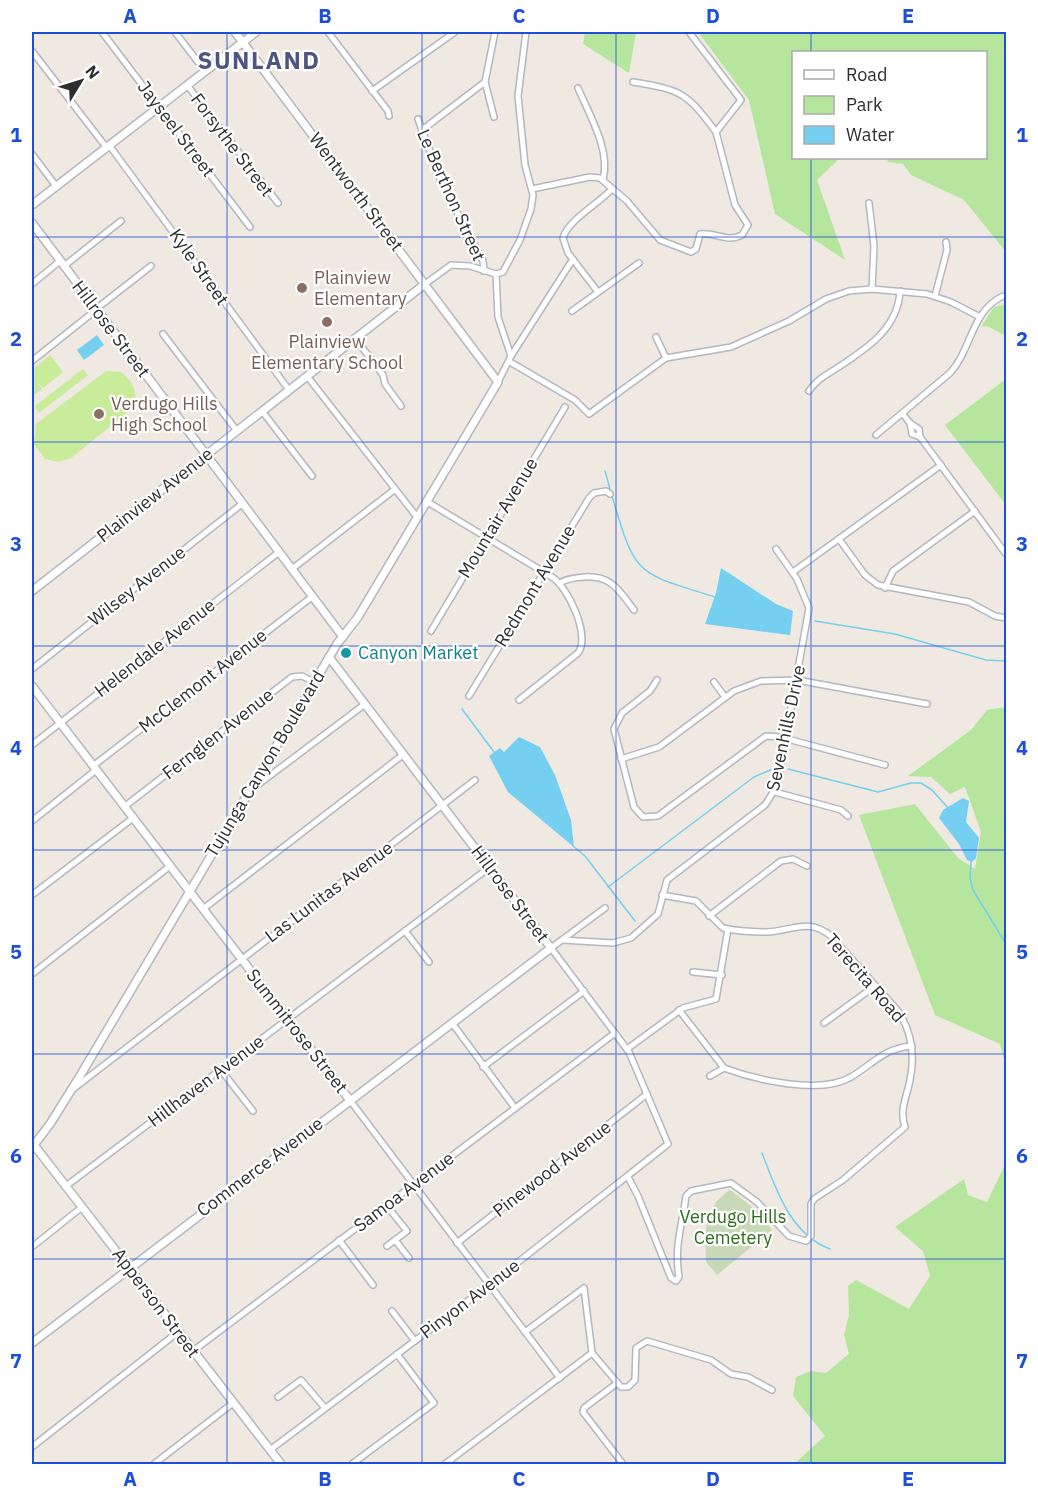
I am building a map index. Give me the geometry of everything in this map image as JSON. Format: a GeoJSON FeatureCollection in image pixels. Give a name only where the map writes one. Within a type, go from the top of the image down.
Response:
{"type":"FeatureCollection","features":[{"type":"Feature","properties":{"kind":"street","name":"Jayseel Street"},"geometry":{"type":"LineString","coordinates":[[102,32],[250,227]]}},
{"type":"Feature","properties":{"kind":"street","name":"Forsythe Street"},"geometry":{"type":"LineString","coordinates":[[175,32],[205,71]]}},
{"type":"Feature","properties":{"kind":"street","name":"Wentworth Street"},"geometry":{"type":"LineString","coordinates":[[235,32],[498,382]]}},
{"type":"Feature","properties":{"kind":"street"},"geometry":{"type":"LineString","coordinates":[[32,205],[256,32]]}},
{"type":"Feature","properties":{"kind":"street"},"geometry":{"type":"LineString","coordinates":[[328,32],[388,111],[388,116]]}},
{"type":"Feature","properties":{"kind":"street"},"geometry":{"type":"LineString","coordinates":[[372,91],[455,32]]}},
{"type":"Feature","properties":{"kind":"street"},"geometry":{"type":"LineString","coordinates":[[494,117],[485,82],[495,32]]}},
{"type":"Feature","properties":{"kind":"street"},"geometry":{"type":"LineString","coordinates":[[483,271],[496,274],[508,268],[532,204],[532,189],[525,165],[518,96],[526,32]]}},
{"type":"Feature","properties":{"kind":"street"},"geometry":{"type":"LineString","coordinates":[[688,32],[741,100],[716,132]]}},
{"type":"Feature","properties":{"kind":"street","name":"Kyle Street"},"geometry":{"type":"LineString","coordinates":[[32,51],[108,146],[289,390]]}},
{"type":"Feature","properties":{"kind":"street"},"geometry":{"type":"LineString","coordinates":[[422,130],[485,82]]}},
{"type":"Feature","properties":{"kind":"street"},"geometry":{"type":"LineString","coordinates":[[532,189],[590,177],[603,179],[627,201],[653,234],[663,242],[691,252],[697,248],[700,234],[709,233],[729,239],[740,237],[748,225],[735,205],[716,132],[695,102],[685,95],[663,87],[633,82]]}},
{"type":"Feature","properties":{"kind":"street","name":"Forsythe Street"},"geometry":{"type":"LineString","coordinates":[[187,85],[278,203]]}},
{"type":"Feature","properties":{"kind":"street"},"geometry":{"type":"LineString","coordinates":[[579,88],[599,137],[605,166],[603,179]]}},
{"type":"Feature","properties":{"kind":"street","name":"Le Berthon Street"},"geometry":{"type":"LineString","coordinates":[[417,119],[442,184],[483,261],[483,271]]}},
{"type":"Feature","properties":{"kind":"street"},"geometry":{"type":"LineString","coordinates":[[32,154],[56,186]]}},
{"type":"Feature","properties":{"kind":"street"},"geometry":{"type":"LineString","coordinates":[[598,292],[573,259],[563,240],[566,230],[574,220],[597,206],[612,189]]}},
{"type":"Feature","properties":{"kind":"street"},"geometry":{"type":"LineString","coordinates":[[869,203],[874,246],[872,289]]}},
{"type":"Feature","properties":{"kind":"street"},"geometry":{"type":"LineString","coordinates":[[32,284],[121,221]]}},
{"type":"Feature","properties":{"kind":"street","name":"Hillrose Street"},"geometry":{"type":"LineString","coordinates":[[32,223],[344,637]]}},
{"type":"Feature","properties":{"kind":"street"},"geometry":{"type":"LineString","coordinates":[[936,296],[947,250],[946,242]]}},
{"type":"Feature","properties":{"kind":"street"},"geometry":{"type":"LineString","coordinates":[[498,382],[573,259]]}},
{"type":"Feature","properties":{"kind":"street"},"geometry":{"type":"LineString","coordinates":[[573,311],[639,263]]}},
{"type":"Feature","properties":{"kind":"street","name":"Plainview Avenue"},"geometry":{"type":"LineString","coordinates":[[32,591],[451,265],[483,271]]}},
{"type":"Feature","properties":{"kind":"street"},"geometry":{"type":"LineString","coordinates":[[32,361],[151,266]]}},
{"type":"Feature","properties":{"kind":"street","name":"Le Berthon Street"},"geometry":{"type":"LineString","coordinates":[[496,274],[498,318],[511,359]]}},
{"type":"Feature","properties":{"kind":"street"},"geometry":{"type":"LineString","coordinates":[[511,359],[575,400],[589,414],[666,358],[731,347],[789,321],[833,296],[849,291],[872,289],[936,296],[980,317]]}},
{"type":"Feature","properties":{"kind":"street"},"geometry":{"type":"LineString","coordinates":[[809,391],[815,382],[858,354],[884,333],[897,310],[900,291]]}},
{"type":"Feature","properties":{"kind":"street"},"geometry":{"type":"LineString","coordinates":[[876,435],[954,369],[980,317],[994,300],[1003,296]]}},
{"type":"Feature","properties":{"kind":"street"},"geometry":{"type":"LineString","coordinates":[[163,334],[237,431]]}},
{"type":"Feature","properties":{"kind":"street"},"geometry":{"type":"LineString","coordinates":[[656,337],[666,358]]}},
{"type":"Feature","properties":{"kind":"street"},"geometry":{"type":"LineString","coordinates":[[355,338],[383,375],[385,384],[401,406]]}},
{"type":"Feature","properties":{"kind":"street"},"geometry":{"type":"LineString","coordinates":[[307,376],[417,517]]}},
{"type":"Feature","properties":{"kind":"street","name":"Tujunga Canyon Boulevard"},"geometry":{"type":"LineString","coordinates":[[32,1144],[50,1124],[87,1064],[329,657],[344,637],[498,382]]}},
{"type":"Feature","properties":{"kind":"street","name":"Mountair Avenue"},"geometry":{"type":"LineString","coordinates":[[431,630],[565,406]]}},
{"type":"Feature","properties":{"kind":"street"},"geometry":{"type":"LineString","coordinates":[[262,411],[312,476]]}},
{"type":"Feature","properties":{"kind":"street"},"geometry":{"type":"LineString","coordinates":[[902,413],[919,429],[920,437],[1006,554]]}},
{"type":"Feature","properties":{"kind":"street"},"geometry":{"type":"LineString","coordinates":[[793,572],[941,465]]}},
{"type":"Feature","properties":{"kind":"street"},"geometry":{"type":"LineString","coordinates":[[292,569],[394,490]]}},
{"type":"Feature","properties":{"kind":"street","name":"Redmont Avenue"},"geometry":{"type":"LineString","coordinates":[[469,696],[590,496],[605,491],[610,494]]}},
{"type":"Feature","properties":{"kind":"street"},"geometry":{"type":"LineString","coordinates":[[426,501],[560,583],[582,631],[583,646],[578,653],[519,700]]}},
{"type":"Feature","properties":{"kind":"street","name":"Wilsey Avenue"},"geometry":{"type":"LineString","coordinates":[[32,669],[242,504]]}},
{"type":"Feature","properties":{"kind":"street"},"geometry":{"type":"LineString","coordinates":[[885,588],[893,571],[975,511]]}},
{"type":"Feature","properties":{"kind":"street"},"geometry":{"type":"LineString","coordinates":[[839,539],[866,577],[885,588],[969,602],[995,616],[1006,618]]}},
{"type":"Feature","properties":{"kind":"street","name":"Sevenhills Drive"},"geometry":{"type":"LineString","coordinates":[[562,940],[613,943],[628,939],[656,918],[664,885],[671,877],[765,805],[775,792],[787,739],[809,608],[793,572],[776,549]]}},
{"type":"Feature","properties":{"kind":"street","name":"Helendale Avenue"},"geometry":{"type":"LineString","coordinates":[[32,745],[279,552]]}},
{"type":"Feature","properties":{"kind":"street"},"geometry":{"type":"LineString","coordinates":[[560,583],[568,578],[591,576],[606,579],[616,586],[634,610]]}},
{"type":"Feature","properties":{"kind":"street","name":"McClemont Avenue"},"geometry":{"type":"LineString","coordinates":[[32,821],[94,768],[313,596]]}},
{"type":"Feature","properties":{"kind":"street","name":"Hillrose Street"},"geometry":{"type":"LineString","coordinates":[[329,657],[627,1049],[668,1144]]}},
{"type":"Feature","properties":{"kind":"street","name":"Fernglen Avenue"},"geometry":{"type":"LineString","coordinates":[[124,807],[292,677],[302,676],[314,682]]}},
{"type":"Feature","properties":{"kind":"street"},"geometry":{"type":"LineString","coordinates":[[657,680],[650,691],[618,719],[614,734],[634,807],[643,817],[658,816],[762,737],[773,736],[787,739],[885,765]]}},
{"type":"Feature","properties":{"kind":"street"},"geometry":{"type":"LineString","coordinates":[[621,759],[659,747],[725,697],[738,689],[761,681],[797,680],[927,704]]}},
{"type":"Feature","properties":{"kind":"street"},"geometry":{"type":"LineString","coordinates":[[714,682],[725,697]]}},
{"type":"Feature","properties":{"kind":"street","name":"Summitrose Street"},"geometry":{"type":"LineString","coordinates":[[32,686],[560,1378]]}},
{"type":"Feature","properties":{"kind":"street"},"geometry":{"type":"LineString","coordinates":[[250,790],[366,704]]}},
{"type":"Feature","properties":{"kind":"street"},"geometry":{"type":"LineString","coordinates":[[203,909],[404,754]]}},
{"type":"Feature","properties":{"kind":"street","name":"Las Lunitas Avenue"},"geometry":{"type":"LineString","coordinates":[[69,1092],[475,780]]}},
{"type":"Feature","properties":{"kind":"street"},"geometry":{"type":"LineString","coordinates":[[775,792],[841,810],[848,816]]}},
{"type":"Feature","properties":{"kind":"street"},"geometry":{"type":"LineString","coordinates":[[32,895],[133,818]]}},
{"type":"Feature","properties":{"kind":"street"},"geometry":{"type":"LineString","coordinates":[[709,916],[781,861],[793,859],[807,866]]}},
{"type":"Feature","properties":{"kind":"street"},"geometry":{"type":"LineString","coordinates":[[32,974],[170,866]]}},
{"type":"Feature","properties":{"kind":"street","name":"Hillhaven Avenue"},"geometry":{"type":"LineString","coordinates":[[66,1186],[490,867]]}},
{"type":"Feature","properties":{"kind":"street"},"geometry":{"type":"LineString","coordinates":[[627,1049],[679,1010],[713,1001],[719,992],[728,929],[718,926],[694,900],[662,895]]}},
{"type":"Feature","properties":{"kind":"street","name":"Commerce Avenue"},"geometry":{"type":"LineString","coordinates":[[32,1343],[128,1267],[605,908]]}},
{"type":"Feature","properties":{"kind":"street","name":"Terecita Road"},"geometry":{"type":"LineString","coordinates":[[628,1177],[668,1271],[672,1279],[676,1281],[679,1277],[675,1257],[677,1239],[686,1196],[691,1191],[731,1184],[757,1202],[789,1236],[806,1241],[811,1236],[811,1204],[814,1199],[843,1180],[905,1127],[902,1112],[911,1078],[912,1046],[903,1019],[831,936],[817,927],[797,924],[768,932],[728,929]]}},
{"type":"Feature","properties":{"kind":"street"},"geometry":{"type":"LineString","coordinates":[[405,931],[429,962]]}},
{"type":"Feature","properties":{"kind":"street"},"geometry":{"type":"LineString","coordinates":[[693,972],[722,975]]}},
{"type":"Feature","properties":{"kind":"street"},"geometry":{"type":"LineString","coordinates":[[824,1023],[875,986]]}},
{"type":"Feature","properties":{"kind":"street"},"geometry":{"type":"LineString","coordinates":[[483,1067],[584,991]]}},
{"type":"Feature","properties":{"kind":"street"},"geometry":{"type":"LineString","coordinates":[[679,1010],[724,1068],[817,1087],[834,1084],[851,1077],[887,1051],[912,1046]]}},
{"type":"Feature","properties":{"kind":"street"},"geometry":{"type":"LineString","coordinates":[[452,1023],[515,1108]]}},
{"type":"Feature","properties":{"kind":"street","name":"Samoa Avenue"},"geometry":{"type":"LineString","coordinates":[[193,1351],[615,1033]]}},
{"type":"Feature","properties":{"kind":"street"},"geometry":{"type":"LineString","coordinates":[[87,1064],[98,1071]]}},
{"type":"Feature","properties":{"kind":"street"},"geometry":{"type":"LineString","coordinates":[[710,1076],[724,1068]]}},
{"type":"Feature","properties":{"kind":"street"},"geometry":{"type":"LineString","coordinates":[[221,1070],[253,1112]]}},
{"type":"Feature","properties":{"kind":"street","name":"Pinewood Avenue"},"geometry":{"type":"LineString","coordinates":[[457,1243],[647,1094]]}},
{"type":"Feature","properties":{"kind":"street","name":"Apperson Street"},"geometry":{"type":"LineString","coordinates":[[32,1144],[281,1464]]}},
{"type":"Feature","properties":{"kind":"street","name":"Pinyon Avenue"},"geometry":{"type":"LineString","coordinates":[[270,1450],[489,1285],[668,1144]]}},
{"type":"Feature","properties":{"kind":"street"},"geometry":{"type":"LineString","coordinates":[[386,1205],[406,1231],[387,1246]]}},
{"type":"Feature","properties":{"kind":"street"},"geometry":{"type":"LineString","coordinates":[[32,1247],[82,1207]]}},
{"type":"Feature","properties":{"kind":"street"},"geometry":{"type":"LineString","coordinates":[[339,1240],[373,1285]]}},
{"type":"Feature","properties":{"kind":"street"},"geometry":{"type":"LineString","coordinates":[[395,1240],[409,1258]]}},
{"type":"Feature","properties":{"kind":"street"},"geometry":{"type":"LineString","coordinates":[[525,1332],[584,1288],[592,1353],[616,1384],[625,1388],[633,1383],[637,1372],[636,1351],[639,1344],[647,1341],[711,1360],[731,1374],[748,1377],[772,1390]]}},
{"type":"Feature","properties":{"kind":"street"},"geometry":{"type":"LineString","coordinates":[[392,1311],[415,1341]]}},
{"type":"Feature","properties":{"kind":"street"},"geometry":{"type":"LineString","coordinates":[[32,1447],[178,1332]]}},
{"type":"Feature","properties":{"kind":"street"},"geometry":{"type":"LineString","coordinates":[[445,1464],[592,1353]]}},
{"type":"Feature","properties":{"kind":"street"},"geometry":{"type":"LineString","coordinates":[[352,1464],[434,1403],[397,1354]]}},
{"type":"Feature","properties":{"kind":"street"},"geometry":{"type":"LineString","coordinates":[[278,1397],[300,1380],[325,1408]]}},
{"type":"Feature","properties":{"kind":"street"},"geometry":{"type":"LineString","coordinates":[[616,1384],[584,1408],[583,1412],[623,1464]]}},
{"type":"Feature","properties":{"kind":"street"},"geometry":{"type":"LineString","coordinates":[[158,1463],[233,1403]]}},
{"type":"Feature","properties":{"kind":"green space"},"geometry":{"type":"Polygon","coordinates":[[[585,32],[636,32],[629,73],[583,44],[585,32]]]}},
{"type":"Feature","properties":{"kind":"green space"},"geometry":{"type":"Polygon","coordinates":[[[698,32],[1006,32],[1006,252],[964,200],[911,175],[903,164],[888,162],[887,159],[987,159],[987,51],[792,51],[792,159],[839,159],[817,180],[845,260],[775,214],[749,100],[698,32]]]}},
{"type":"Feature","properties":{"kind":"green space"},"geometry":{"type":"Polygon","coordinates":[[[1006,304],[1006,336],[987,326],[981,327],[994,307],[1006,304]]]}},
{"type":"Feature","properties":{"kind":"green space"},"geometry":{"type":"Polygon","coordinates":[[[50,355],[63,372],[43,388],[36,380],[42,389],[32,397],[32,370],[50,355]]]}},
{"type":"Feature","properties":{"kind":"green space"},"geometry":{"type":"Polygon","coordinates":[[[83,369],[88,375],[39,413],[35,406],[83,369]]]}},
{"type":"Feature","properties":{"kind":"green space"},"geometry":{"type":"Polygon","coordinates":[[[106,371],[120,372],[128,379],[135,393],[133,408],[71,458],[58,462],[45,459],[34,444],[36,424],[106,371]]]}},
{"type":"Feature","properties":{"kind":"green space"},"geometry":{"type":"Polygon","coordinates":[[[1006,379],[1006,505],[945,425],[1006,379]]]}},
{"type":"Feature","properties":{"kind":"green space"},"geometry":{"type":"Polygon","coordinates":[[[1006,707],[1006,1068],[1000,1044],[935,1015],[859,815],[915,804],[958,858],[975,869],[981,832],[965,787],[950,794],[931,777],[908,776],[971,730],[987,710],[1006,707]]]}},
{"type":"Feature","properties":{"kind":"green space"},"geometry":{"type":"Polygon","coordinates":[[[1006,1163],[1006,1464],[794,1464],[825,1436],[793,1396],[796,1377],[811,1371],[826,1373],[849,1354],[844,1335],[849,1315],[848,1286],[856,1280],[909,1309],[930,1276],[923,1251],[895,1227],[964,1179],[968,1195],[987,1202],[1006,1163]]]}},
{"type":"Feature","properties":{"kind":"green space","name":"Verdugo Hills Cemetery"},"geometry":{"type":"Polygon","coordinates":[[[730,1190],[759,1212],[772,1230],[717,1275],[706,1262],[706,1231],[710,1212],[721,1197],[730,1190]]]}},
{"type":"Feature","properties":{"kind":"water"},"geometry":{"type":"Polygon","coordinates":[[[97,335],[104,345],[84,360],[77,350],[97,335]]]}},
{"type":"Feature","properties":{"kind":"water"},"geometry":{"type":"Polygon","coordinates":[[[721,568],[776,604],[793,611],[790,635],[705,624],[716,593],[721,568]]]}},
{"type":"Feature","properties":{"kind":"water"},"geometry":{"type":"Polygon","coordinates":[[[519,737],[540,747],[555,775],[571,820],[574,847],[508,792],[489,756],[500,748],[504,752],[519,737]]]}},
{"type":"Feature","properties":{"kind":"water"},"geometry":{"type":"Polygon","coordinates":[[[963,798],[969,801],[966,822],[979,838],[976,858],[972,862],[967,860],[959,844],[939,818],[943,810],[963,798]]]}},
{"type":"Feature","properties":{"kind":"waterway"},"geometry":{"type":"LineString","coordinates":[[605,471],[610,489]]}},
{"type":"Feature","properties":{"kind":"waterway"},"geometry":{"type":"LineString","coordinates":[[612,496],[627,543],[643,568],[654,576],[715,597]]}},
{"type":"Feature","properties":{"kind":"waterway"},"geometry":{"type":"LineString","coordinates":[[815,621],[895,634],[986,660],[1006,661]]}},
{"type":"Feature","properties":{"kind":"waterway"},"geometry":{"type":"LineString","coordinates":[[462,709],[494,752]]}},
{"type":"Feature","properties":{"kind":"waterway"},"geometry":{"type":"LineString","coordinates":[[608,887],[754,777],[775,768]]}},
{"type":"Feature","properties":{"kind":"waterway"},"geometry":{"type":"LineString","coordinates":[[788,769],[878,792],[911,783],[921,783],[932,790],[948,808]]}},
{"type":"Feature","properties":{"kind":"waterway"},"geometry":{"type":"LineString","coordinates":[[573,846],[585,856],[635,921]]}},
{"type":"Feature","properties":{"kind":"waterway"},"geometry":{"type":"LineString","coordinates":[[971,862],[970,878],[973,890],[1006,944]]}},
{"type":"Feature","properties":{"kind":"waterway"},"geometry":{"type":"LineString","coordinates":[[762,1153],[779,1195],[795,1222],[804,1233],[830,1249]]}},
{"type":"Feature","properties":{"kind":"place","name":"Plainview Elementary"},"geometry":{"type":"Point","coordinates":[302,288]}},
{"type":"Feature","properties":{"kind":"place","name":"Plainview Elementary School"},"geometry":{"type":"Point","coordinates":[327,322]}},
{"type":"Feature","properties":{"kind":"place","name":"Verdugo Hills High School"},"geometry":{"type":"Point","coordinates":[99,414]}},
{"type":"Feature","properties":{"kind":"place","name":"Canyon Market"},"geometry":{"type":"Point","coordinates":[346,653]}},
{"type":"Feature","properties":{"kind":"district","name":"SUNLAND"},"geometry":{"type":"Point","coordinates":[259,61]}}]}
